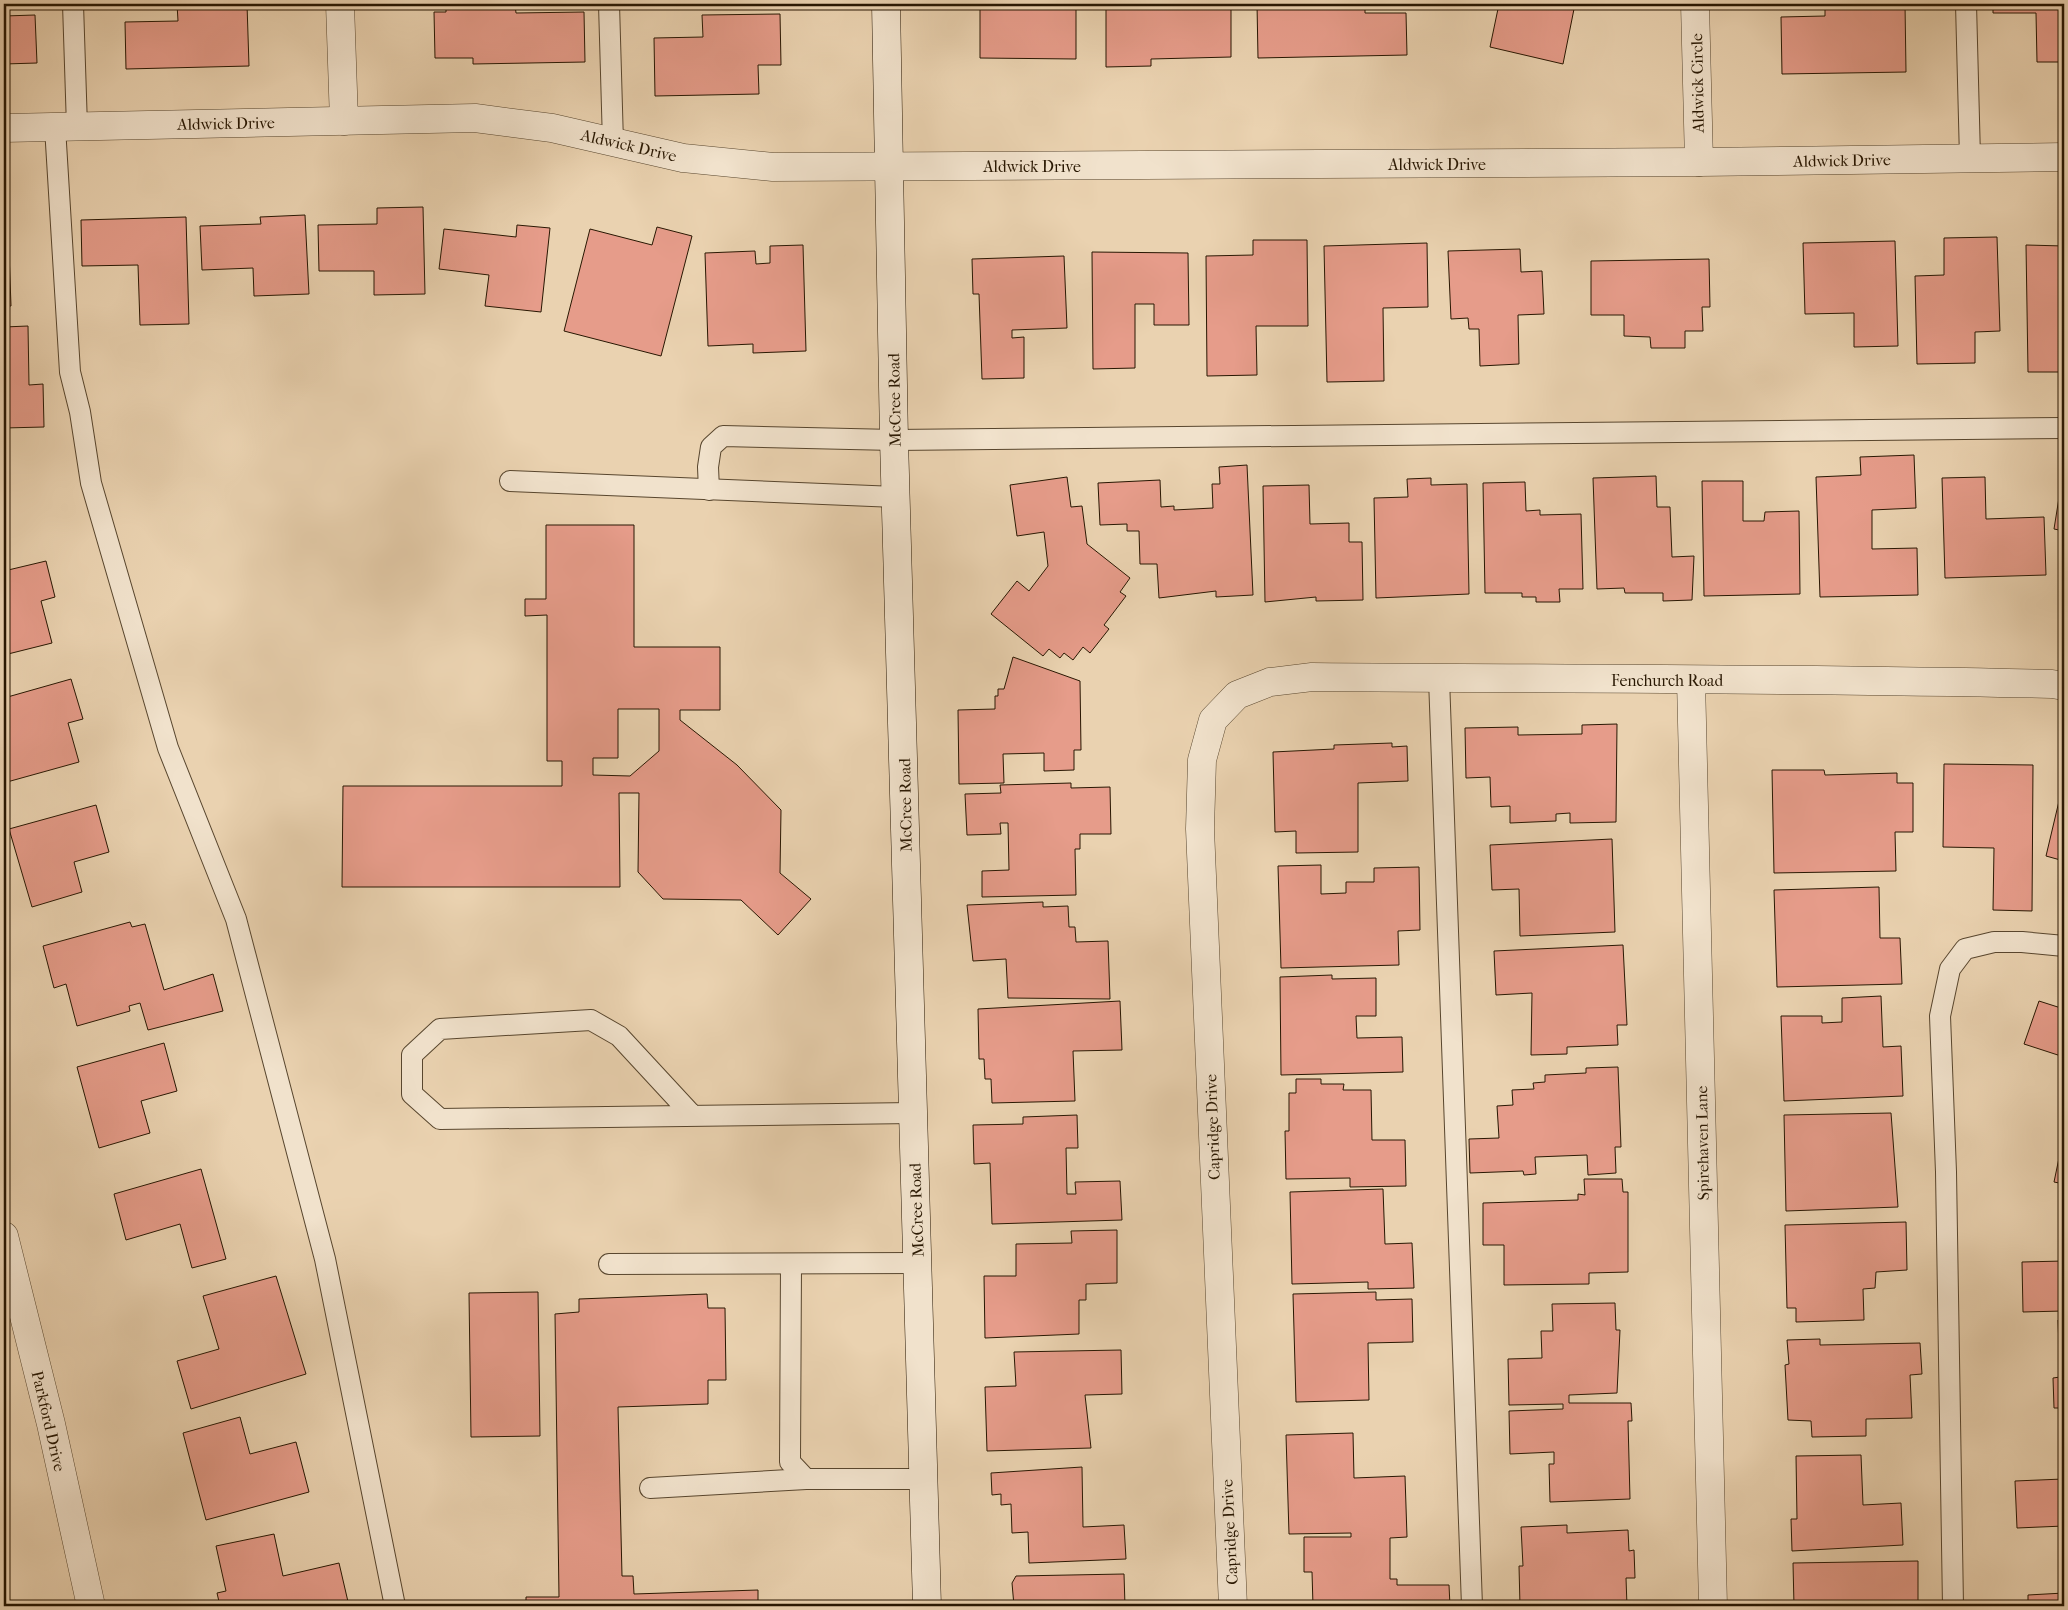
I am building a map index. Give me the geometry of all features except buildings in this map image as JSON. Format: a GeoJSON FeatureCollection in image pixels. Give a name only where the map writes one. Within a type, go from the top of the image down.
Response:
{"type":"FeatureCollection","features":[{"type":"Feature","properties":{"kind":"street"},"geometry":{"type":"LineString","coordinates":[[340,4],[344,121]]}},
{"type":"Feature","properties":{"kind":"street","name":"McCree Road"},"geometry":{"type":"LineString","coordinates":[[886,4],[894,440],[928,1606]]}},
{"type":"Feature","properties":{"kind":"street","name":"Aldwick Circle"},"geometry":{"type":"LineString","coordinates":[[1695,4],[1699,162]]}},
{"type":"Feature","properties":{"kind":"street","name":"Aldwick Drive"},"geometry":{"type":"LineString","coordinates":[[4,128],[475,118],[552,128],[683,158],[773,167],[1699,162],[2064,157]]}},
{"type":"Feature","properties":{"kind":"street","name":"Fenchurch Road"},"geometry":{"type":"LineString","coordinates":[[1270,682],[1312,677],[1691,680],[1853,679],[2064,686]]}},
{"type":"Feature","properties":{"kind":"street","name":"Spirehaven Lane"},"geometry":{"type":"LineString","coordinates":[[1691,680],[1713,1606]]}},
{"type":"Feature","properties":{"kind":"street","name":"Capridge Drive"},"geometry":{"type":"LineString","coordinates":[[1233,1606],[1200,830],[1202,760],[1213,720],[1236,695],[1270,682]]}},
{"type":"Feature","properties":{"kind":"street","name":"Parkford Drive"},"geometry":{"type":"LineString","coordinates":[[4,1236],[51,1424],[91,1606]]}},
{"type":"Feature","properties":{"kind":"lane"},"geometry":{"type":"LineString","coordinates":[[73,4],[66,127],[70,372],[80,412],[91,484],[168,748],[236,919],[324,1260],[395,1606]]}},
{"type":"Feature","properties":{"kind":"lane"},"geometry":{"type":"LineString","coordinates":[[609,4],[613,143]]}},
{"type":"Feature","properties":{"kind":"lane"},"geometry":{"type":"LineString","coordinates":[[1966,4],[1970,158]]}},
{"type":"Feature","properties":{"kind":"lane"},"geometry":{"type":"LineString","coordinates":[[709,490],[708,467],[711,447],[723,436],[894,440],[2064,428]]}},
{"type":"Feature","properties":{"kind":"lane"},"geometry":{"type":"LineString","coordinates":[[510,481],[896,497]]}},
{"type":"Feature","properties":{"kind":"lane"},"geometry":{"type":"LineString","coordinates":[[1440,678],[1472,1606]]}},
{"type":"Feature","properties":{"kind":"lane"},"geometry":{"type":"LineString","coordinates":[[1953,1606],[1946,1172],[1940,1016],[1950,969],[1965,949],[1994,942],[2022,942],[2064,946]]}},
{"type":"Feature","properties":{"kind":"lane"},"geometry":{"type":"LineString","coordinates":[[693,1116],[619,1036],[591,1020],[440,1029],[412,1055],[412,1094],[440,1119],[693,1116],[913,1113]]}},
{"type":"Feature","properties":{"kind":"lane"},"geometry":{"type":"LineString","coordinates":[[609,1264],[918,1263]]}},
{"type":"Feature","properties":{"kind":"lane"},"geometry":{"type":"LineString","coordinates":[[791,1264],[790,1462],[806,1479]]}},
{"type":"Feature","properties":{"kind":"lane"},"geometry":{"type":"LineString","coordinates":[[650,1488],[806,1479],[923,1479]]}}]}
